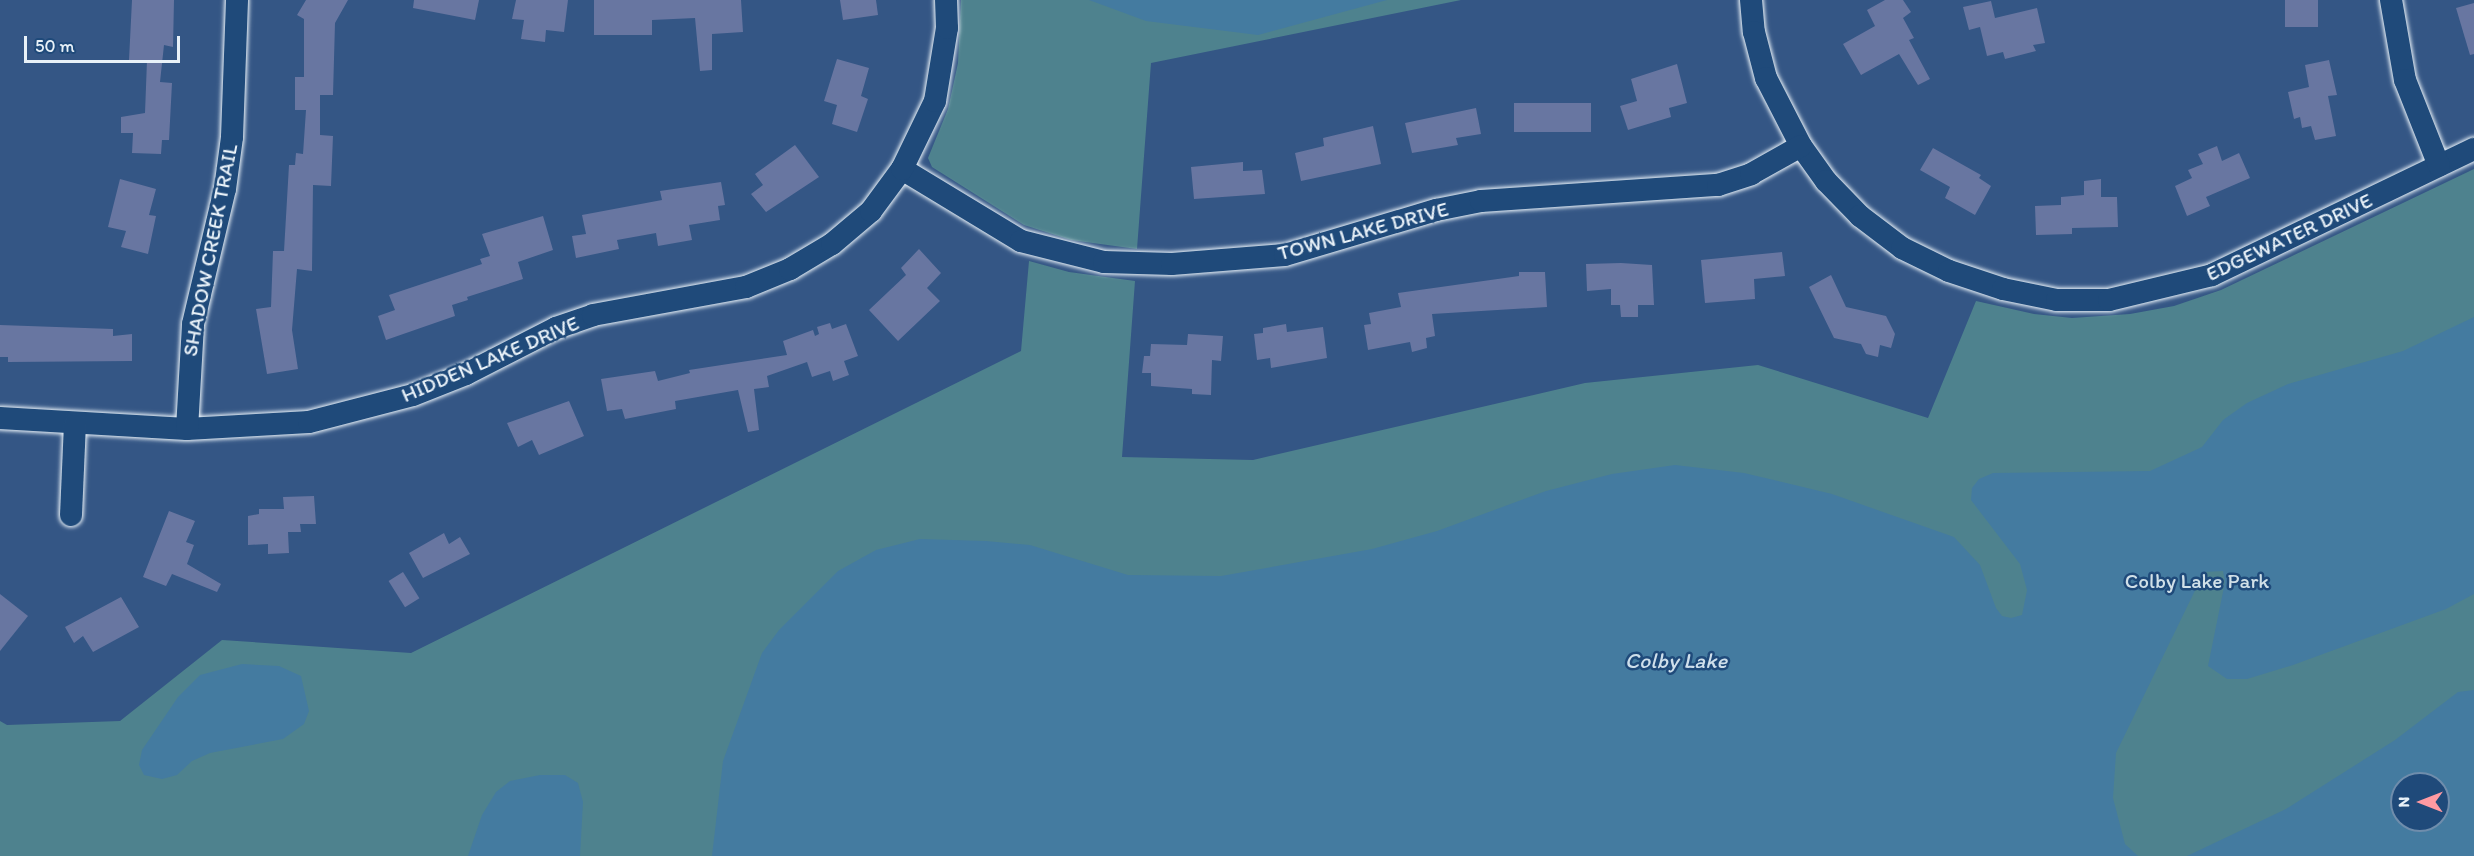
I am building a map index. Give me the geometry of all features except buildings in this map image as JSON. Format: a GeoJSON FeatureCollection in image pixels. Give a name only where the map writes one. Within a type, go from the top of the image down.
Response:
{"type":"FeatureCollection","features":[{"type":"Feature","properties":{"kind":"street","name":"SHADOW CREEK TRAIL"},"geometry":{"type":"LineString","coordinates":[[187,429],[193,324],[225,189],[232,137],[237,0]]}},
{"type":"Feature","properties":{"kind":"street","name":"HIDDEN LAKE DRIVE"},"geometry":{"type":"LineString","coordinates":[[0,418],[187,429],[299,423],[361,411],[466,374],[556,328],[593,315],[746,288],[832,244],[871,211],[902,169],[935,100],[947,28],[946,0]]}},
{"type":"Feature","properties":{"kind":"street","name":"EDGEWATER DRIVE"},"geometry":{"type":"LineString","coordinates":[[1751,0],[1754,32],[1766,78],[1801,146],[1860,216],[1902,248],[1993,286],[2056,300],[2109,300],[2212,275],[2474,149]]}},
{"type":"Feature","properties":{"kind":"street"},"geometry":{"type":"LineString","coordinates":[[2391,0],[2405,80],[2439,166]]}},
{"type":"Feature","properties":{"kind":"street","name":"TOWN LAKE DRIVE"},"geometry":{"type":"LineString","coordinates":[[902,169],[1021,241],[1104,262],[1172,264],[1285,255],[1436,210],[1481,201],[1718,185],[1751,174],[1801,146]]}},
{"type":"Feature","properties":{"kind":"street"},"geometry":{"type":"LineString","coordinates":[[71,515],[75,424]]}},
{"type":"Feature","properties":{"kind":"green space"},"geometry":{"type":"Polygon","coordinates":[[[961,0],[1461,0],[1151,63],[1137,249],[1071,240],[1024,225],[932,167],[928,158],[948,109],[958,63],[961,0]]]}},
{"type":"Feature","properties":{"kind":"green space","name":"Colby Lake Park"},"geometry":{"type":"Polygon","coordinates":[[[2474,169],[2474,856],[0,856],[0,721],[7,725],[120,721],[222,640],[411,653],[1021,351],[1029,261],[1069,272],[1135,281],[1122,457],[1253,460],[1585,383],[1758,365],[1928,418],[1976,301],[2034,314],[2072,318],[2130,314],[2174,306],[2221,290],[2474,169]]]}},
{"type":"Feature","properties":{"kind":"water"},"geometry":{"type":"Polygon","coordinates":[[[1089,0],[1387,0],[1258,35],[1146,21],[1089,0]]]}},
{"type":"Feature","properties":{"kind":"water","name":"Colby Lake"},"geometry":{"type":"Polygon","coordinates":[[[2474,317],[2474,594],[2446,609],[2293,665],[2247,679],[2227,679],[2208,666],[2225,582],[2223,571],[2204,572],[2116,753],[2113,798],[2125,844],[2138,856],[712,856],[723,761],[762,653],[779,630],[838,571],[876,550],[920,539],[986,541],[1030,545],[1128,575],[1221,576],[1372,549],[1437,531],[1546,491],[1612,474],[1675,465],[1744,473],[1832,494],[1954,537],[1980,565],[1996,608],[2002,616],[2011,618],[2022,615],[2027,590],[2020,564],[1971,500],[1972,488],[1979,479],[1993,473],[2150,471],[2202,447],[2223,420],[2247,403],[2288,384],[2403,351],[2474,317]]]}},
{"type":"Feature","properties":{"kind":"water"},"geometry":{"type":"Polygon","coordinates":[[[242,664],[279,666],[301,676],[309,711],[304,724],[283,739],[210,753],[192,761],[177,775],[162,779],[144,775],[139,765],[142,750],[178,697],[200,675],[242,664]]]}},
{"type":"Feature","properties":{"kind":"water"},"geometry":{"type":"Polygon","coordinates":[[[2474,690],[2474,856],[2187,856],[2286,809],[2395,740],[2458,692],[2474,690]]]}},
{"type":"Feature","properties":{"kind":"water"},"geometry":{"type":"Polygon","coordinates":[[[540,775],[565,775],[578,783],[583,802],[580,856],[468,856],[482,815],[496,792],[510,781],[540,775]]]}}]}
